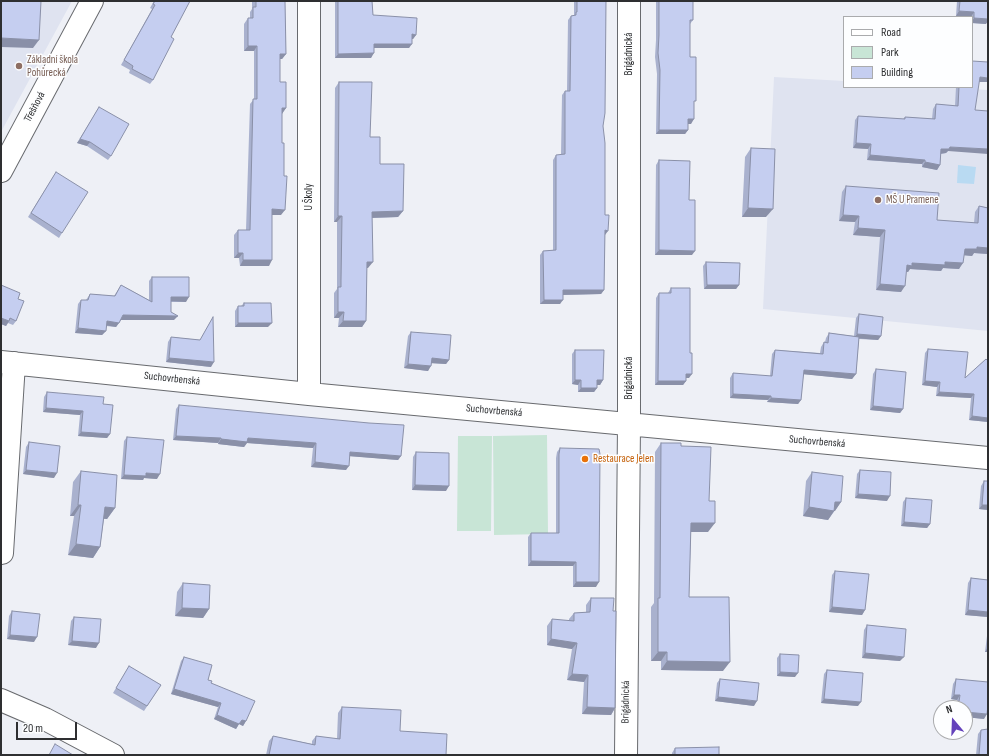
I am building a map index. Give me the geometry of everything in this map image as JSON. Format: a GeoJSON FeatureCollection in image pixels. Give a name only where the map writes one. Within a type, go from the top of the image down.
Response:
{"type":"FeatureCollection","features":[{"type":"Feature","properties":{"kind":"street","name":"Třešňová"},"geometry":{"type":"LineString","coordinates":[[1,171],[92,1]]}},
{"type":"Feature","properties":{"kind":"street","name":"U Školy"},"geometry":{"type":"LineString","coordinates":[[309,1],[309,394]]}},
{"type":"Feature","properties":{"kind":"street","name":"Brigádnická"},"geometry":{"type":"LineString","coordinates":[[626,755],[629,424],[629,1]]}},
{"type":"Feature","properties":{"kind":"street","name":"Suchovrbenská"},"geometry":{"type":"LineString","coordinates":[[7,362],[309,394],[988,458]]}},
{"type":"Feature","properties":{"kind":"street"},"geometry":{"type":"LineString","coordinates":[[2,553],[7,362]]}},
{"type":"Feature","properties":{"kind":"street"},"geometry":{"type":"LineString","coordinates":[[1,700],[45,719],[113,755]]}},
{"type":"Feature","properties":{"kind":"shaded area","name":"Základní škola Pohůrecká"},"geometry":{"type":"Polygon","coordinates":[[[1,1],[72,1],[1,132],[1,1]]]}},
{"type":"Feature","properties":{"kind":"shaded area","name":"MŠ U Pramene"},"geometry":{"type":"Polygon","coordinates":[[[774,77],[843,81],[843,88],[953,88],[988,90],[988,331],[763,309],[774,77]]]}},
{"type":"Feature","properties":{"kind":"green space"},"geometry":{"type":"Polygon","coordinates":[[[547,435],[548,534],[494,535],[493,436],[547,435]]]}},
{"type":"Feature","properties":{"kind":"green space"},"geometry":{"type":"Polygon","coordinates":[[[458,436],[492,436],[491,531],[457,531],[458,436]]]}},
{"type":"Feature","properties":{"kind":"water"},"geometry":{"type":"Polygon","coordinates":[[[958,165],[976,167],[974,184],[957,183],[958,165]]]}},
{"type":"Feature","properties":{"kind":"building"},"geometry":{"type":"Polygon","coordinates":[[[1,1],[41,1],[39,40],[1,38],[1,1]]]}},
{"type":"Feature","properties":{"kind":"building"},"geometry":{"type":"Polygon","coordinates":[[[155,1],[190,1],[171,37],[174,39],[153,80],[132,69],[133,66],[124,60],[155,5],[153,4],[155,1]]]}},
{"type":"Feature","properties":{"kind":"building"},"geometry":{"type":"Polygon","coordinates":[[[256,1],[285,1],[286,54],[280,54],[280,82],[286,82],[286,108],[282,108],[282,143],[284,143],[284,176],[287,176],[285,210],[272,209],[272,260],[243,260],[243,253],[238,253],[238,230],[250,230],[253,99],[257,99],[257,46],[248,46],[248,18],[253,18],[253,7],[256,7],[256,1]]]}},
{"type":"Feature","properties":{"kind":"building"},"geometry":{"type":"Polygon","coordinates":[[[338,1],[372,1],[373,15],[417,18],[416,35],[412,34],[412,44],[374,44],[374,53],[338,54],[338,1]]]}},
{"type":"Feature","properties":{"kind":"building"},"geometry":{"type":"Polygon","coordinates":[[[577,1],[606,1],[605,113],[603,126],[605,143],[605,215],[609,215],[608,231],[605,230],[604,290],[563,290],[563,300],[544,300],[543,251],[556,250],[556,155],[565,154],[565,91],[570,91],[571,16],[576,15],[577,1]]]}},
{"type":"Feature","properties":{"kind":"building"},"geometry":{"type":"Polygon","coordinates":[[[659,1],[693,1],[693,20],[690,20],[690,57],[696,57],[696,101],[694,101],[694,119],[688,119],[688,130],[659,130],[659,1]]]}},
{"type":"Feature","properties":{"kind":"building"},"geometry":{"type":"Polygon","coordinates":[[[960,1],[988,1],[988,19],[974,18],[974,12],[959,11],[960,1]]]}},
{"type":"Feature","properties":{"kind":"building"},"geometry":{"type":"Polygon","coordinates":[[[973,61],[988,62],[988,78],[980,77],[975,110],[988,111],[988,149],[950,147],[949,149],[941,149],[940,165],[925,162],[925,160],[870,155],[871,144],[856,143],[858,116],[935,119],[936,104],[958,106],[959,88],[973,88],[973,61]]]}},
{"type":"Feature","properties":{"kind":"building"},"geometry":{"type":"Polygon","coordinates":[[[339,82],[372,82],[370,137],[380,137],[380,164],[404,164],[403,211],[372,212],[373,262],[367,262],[366,321],[343,321],[344,312],[338,312],[338,287],[341,287],[342,216],[338,216],[339,82]]]}},
{"type":"Feature","properties":{"kind":"building"},"geometry":{"type":"Polygon","coordinates":[[[99,107],[129,124],[111,156],[90,142],[80,139],[99,107]]]}},
{"type":"Feature","properties":{"kind":"building"},"geometry":{"type":"Polygon","coordinates":[[[751,148],[775,149],[773,209],[748,208],[751,148]]]}},
{"type":"Feature","properties":{"kind":"building"},"geometry":{"type":"Polygon","coordinates":[[[659,160],[690,161],[689,200],[695,200],[695,251],[659,250],[659,160]]]}},
{"type":"Feature","properties":{"kind":"building"},"geometry":{"type":"Polygon","coordinates":[[[56,172],[88,192],[62,233],[31,213],[56,172]]]}},
{"type":"Feature","properties":{"kind":"building"},"geometry":{"type":"Polygon","coordinates":[[[846,186],[939,193],[937,220],[978,223],[979,206],[988,208],[988,248],[977,247],[977,249],[965,249],[963,263],[945,262],[945,265],[912,263],[912,266],[907,265],[905,286],[880,284],[885,230],[858,228],[859,216],[843,215],[846,186]]]}},
{"type":"Feature","properties":{"kind":"building"},"geometry":{"type":"Polygon","coordinates":[[[706,262],[740,263],[739,285],[707,285],[706,262]]]}},
{"type":"Feature","properties":{"kind":"building"},"geometry":{"type":"Polygon","coordinates":[[[152,277],[189,277],[189,297],[171,297],[171,312],[178,316],[123,315],[119,323],[107,321],[106,331],[78,328],[81,300],[88,300],[90,294],[115,296],[121,285],[152,302],[152,277]]]}},
{"type":"Feature","properties":{"kind":"building"},"geometry":{"type":"Polygon","coordinates":[[[1,285],[20,293],[18,299],[24,301],[16,321],[10,318],[9,321],[1,318],[1,285]]]}},
{"type":"Feature","properties":{"kind":"building"},"geometry":{"type":"Polygon","coordinates":[[[671,288],[690,288],[690,353],[692,353],[692,374],[686,374],[686,381],[658,381],[659,293],[671,293],[671,288]]]}},
{"type":"Feature","properties":{"kind":"building"},"geometry":{"type":"Polygon","coordinates":[[[244,303],[271,303],[272,323],[238,323],[238,306],[244,306],[244,303]]]}},
{"type":"Feature","properties":{"kind":"building"},"geometry":{"type":"Polygon","coordinates":[[[859,314],[883,317],[881,336],[857,334],[859,314]]]}},
{"type":"Feature","properties":{"kind":"building"},"geometry":{"type":"Polygon","coordinates":[[[213,317],[214,362],[169,358],[171,337],[200,340],[213,317]]]}},
{"type":"Feature","properties":{"kind":"building"},"geometry":{"type":"Polygon","coordinates":[[[411,332],[451,335],[449,360],[432,358],[431,366],[408,364],[411,332]]]}},
{"type":"Feature","properties":{"kind":"building"},"geometry":{"type":"Polygon","coordinates":[[[829,333],[859,337],[856,374],[804,370],[801,400],[771,398],[771,396],[733,394],[733,373],[772,376],[775,350],[823,354],[824,342],[828,343],[829,333]]]}},
{"type":"Feature","properties":{"kind":"building"},"geometry":{"type":"Polygon","coordinates":[[[928,349],[968,352],[965,378],[986,359],[988,361],[988,418],[972,416],[974,394],[939,392],[940,382],[925,381],[928,349]]]}},
{"type":"Feature","properties":{"kind":"building"},"geometry":{"type":"Polygon","coordinates":[[[575,350],[604,350],[603,380],[597,380],[597,388],[581,388],[581,380],[575,380],[575,350]]]}},
{"type":"Feature","properties":{"kind":"building"},"geometry":{"type":"Polygon","coordinates":[[[876,369],[906,372],[903,409],[873,406],[876,369]]]}},
{"type":"Feature","properties":{"kind":"building"},"geometry":{"type":"Polygon","coordinates":[[[47,392],[104,397],[103,404],[113,405],[110,434],[81,432],[83,411],[46,408],[47,392]]]}},
{"type":"Feature","properties":{"kind":"building"},"geometry":{"type":"Polygon","coordinates":[[[179,405],[404,425],[401,456],[350,452],[349,466],[315,462],[316,443],[248,438],[247,442],[221,438],[176,436],[179,405]]]}},
{"type":"Feature","properties":{"kind":"building"},"geometry":{"type":"Polygon","coordinates":[[[127,437],[164,440],[160,474],[146,473],[146,476],[124,475],[127,437]]]}},
{"type":"Feature","properties":{"kind":"building"},"geometry":{"type":"Polygon","coordinates":[[[29,442],[60,446],[57,473],[26,470],[29,442]]]}},
{"type":"Feature","properties":{"kind":"building"},"geometry":{"type":"Polygon","coordinates":[[[661,443],[681,443],[681,446],[711,447],[709,501],[715,501],[715,523],[691,523],[689,597],[729,597],[730,662],[667,661],[667,652],[658,652],[658,598],[660,598],[661,443]]]}},
{"type":"Feature","properties":{"kind":"building"},"geometry":{"type":"Polygon","coordinates":[[[560,448],[599,449],[599,582],[576,582],[576,562],[531,561],[531,533],[559,533],[560,448]]]}},
{"type":"Feature","properties":{"kind":"building"},"geometry":{"type":"Polygon","coordinates":[[[416,452],[449,453],[449,486],[415,485],[416,452]]]}},
{"type":"Feature","properties":{"kind":"building"},"geometry":{"type":"Polygon","coordinates":[[[860,470],[891,472],[890,496],[858,494],[860,470]]]}},
{"type":"Feature","properties":{"kind":"building"},"geometry":{"type":"Polygon","coordinates":[[[81,471],[117,475],[115,508],[105,507],[100,547],[76,544],[81,505],[78,505],[81,471]]]}},
{"type":"Feature","properties":{"kind":"building"},"geometry":{"type":"Polygon","coordinates":[[[812,472],[843,476],[841,502],[835,502],[834,511],[809,507],[812,472]]]}},
{"type":"Feature","properties":{"kind":"building"},"geometry":{"type":"Polygon","coordinates":[[[984,481],[988,481],[988,505],[982,505],[984,481]]]}},
{"type":"Feature","properties":{"kind":"building"},"geometry":{"type":"Polygon","coordinates":[[[906,498],[932,500],[930,524],[904,522],[906,498]]]}},
{"type":"Feature","properties":{"kind":"building"},"geometry":{"type":"Polygon","coordinates":[[[835,571],[869,574],[865,610],[832,607],[835,571]]]}},
{"type":"Feature","properties":{"kind":"building"},"geometry":{"type":"Polygon","coordinates":[[[971,578],[988,580],[988,612],[968,610],[971,578]]]}},
{"type":"Feature","properties":{"kind":"building"},"geometry":{"type":"Polygon","coordinates":[[[183,583],[210,585],[209,609],[182,608],[183,583]]]}},
{"type":"Feature","properties":{"kind":"building"},"geometry":{"type":"Polygon","coordinates":[[[591,598],[614,598],[613,611],[616,611],[615,708],[587,707],[588,675],[572,674],[577,643],[551,639],[552,619],[574,621],[574,613],[590,612],[591,598]]]}},
{"type":"Feature","properties":{"kind":"building"},"geometry":{"type":"Polygon","coordinates":[[[12,611],[40,614],[37,637],[10,635],[12,611]]]}},
{"type":"Feature","properties":{"kind":"building"},"geometry":{"type":"Polygon","coordinates":[[[74,617],[101,619],[99,643],[72,641],[74,617]]]}},
{"type":"Feature","properties":{"kind":"building"},"geometry":{"type":"Polygon","coordinates":[[[867,625],[906,629],[904,657],[865,653],[867,625]]]}},
{"type":"Feature","properties":{"kind":"building"},"geometry":{"type":"Polygon","coordinates":[[[780,654],[799,655],[798,673],[780,672],[780,654]]]}},
{"type":"Feature","properties":{"kind":"building"},"geometry":{"type":"Polygon","coordinates":[[[184,657],[212,665],[208,680],[212,681],[211,683],[255,701],[246,721],[242,720],[239,724],[217,715],[221,703],[174,689],[184,657]]]}},
{"type":"Feature","properties":{"kind":"building"},"geometry":{"type":"Polygon","coordinates":[[[129,666],[161,685],[147,706],[116,688],[129,666]]]}},
{"type":"Feature","properties":{"kind":"building"},"geometry":{"type":"Polygon","coordinates":[[[827,670],[863,673],[861,702],[824,699],[827,670]]]}},
{"type":"Feature","properties":{"kind":"building"},"geometry":{"type":"Polygon","coordinates":[[[720,679],[759,683],[757,701],[718,697],[720,679]]]}},
{"type":"Feature","properties":{"kind":"building"},"geometry":{"type":"Polygon","coordinates":[[[956,679],[988,682],[987,714],[973,713],[973,700],[959,700],[960,695],[954,695],[956,679]]]}},
{"type":"Feature","properties":{"kind":"building"},"geometry":{"type":"Polygon","coordinates":[[[342,707],[401,710],[400,731],[447,734],[446,755],[269,755],[273,736],[315,745],[316,736],[340,739],[342,707]]]}},
{"type":"Feature","properties":{"kind":"building"},"geometry":{"type":"Polygon","coordinates":[[[988,729],[988,755],[979,755],[981,730],[988,729]]]}},
{"type":"Feature","properties":{"kind":"building"},"geometry":{"type":"Polygon","coordinates":[[[55,744],[73,755],[49,755],[55,744]]]}},
{"type":"Feature","properties":{"kind":"building"},"geometry":{"type":"Polygon","coordinates":[[[719,747],[719,755],[675,755],[675,748],[719,747]]]}},
{"type":"Feature","properties":{"kind":"place","name":"Základní škola Pohůrecká"},"geometry":{"type":"Point","coordinates":[19,66]}},
{"type":"Feature","properties":{"kind":"place","name":"MŠ U Pramene"},"geometry":{"type":"Point","coordinates":[878,200]}},
{"type":"Feature","properties":{"kind":"place","name":"Restaurace Jelen"},"geometry":{"type":"Point","coordinates":[585,459]}}]}
